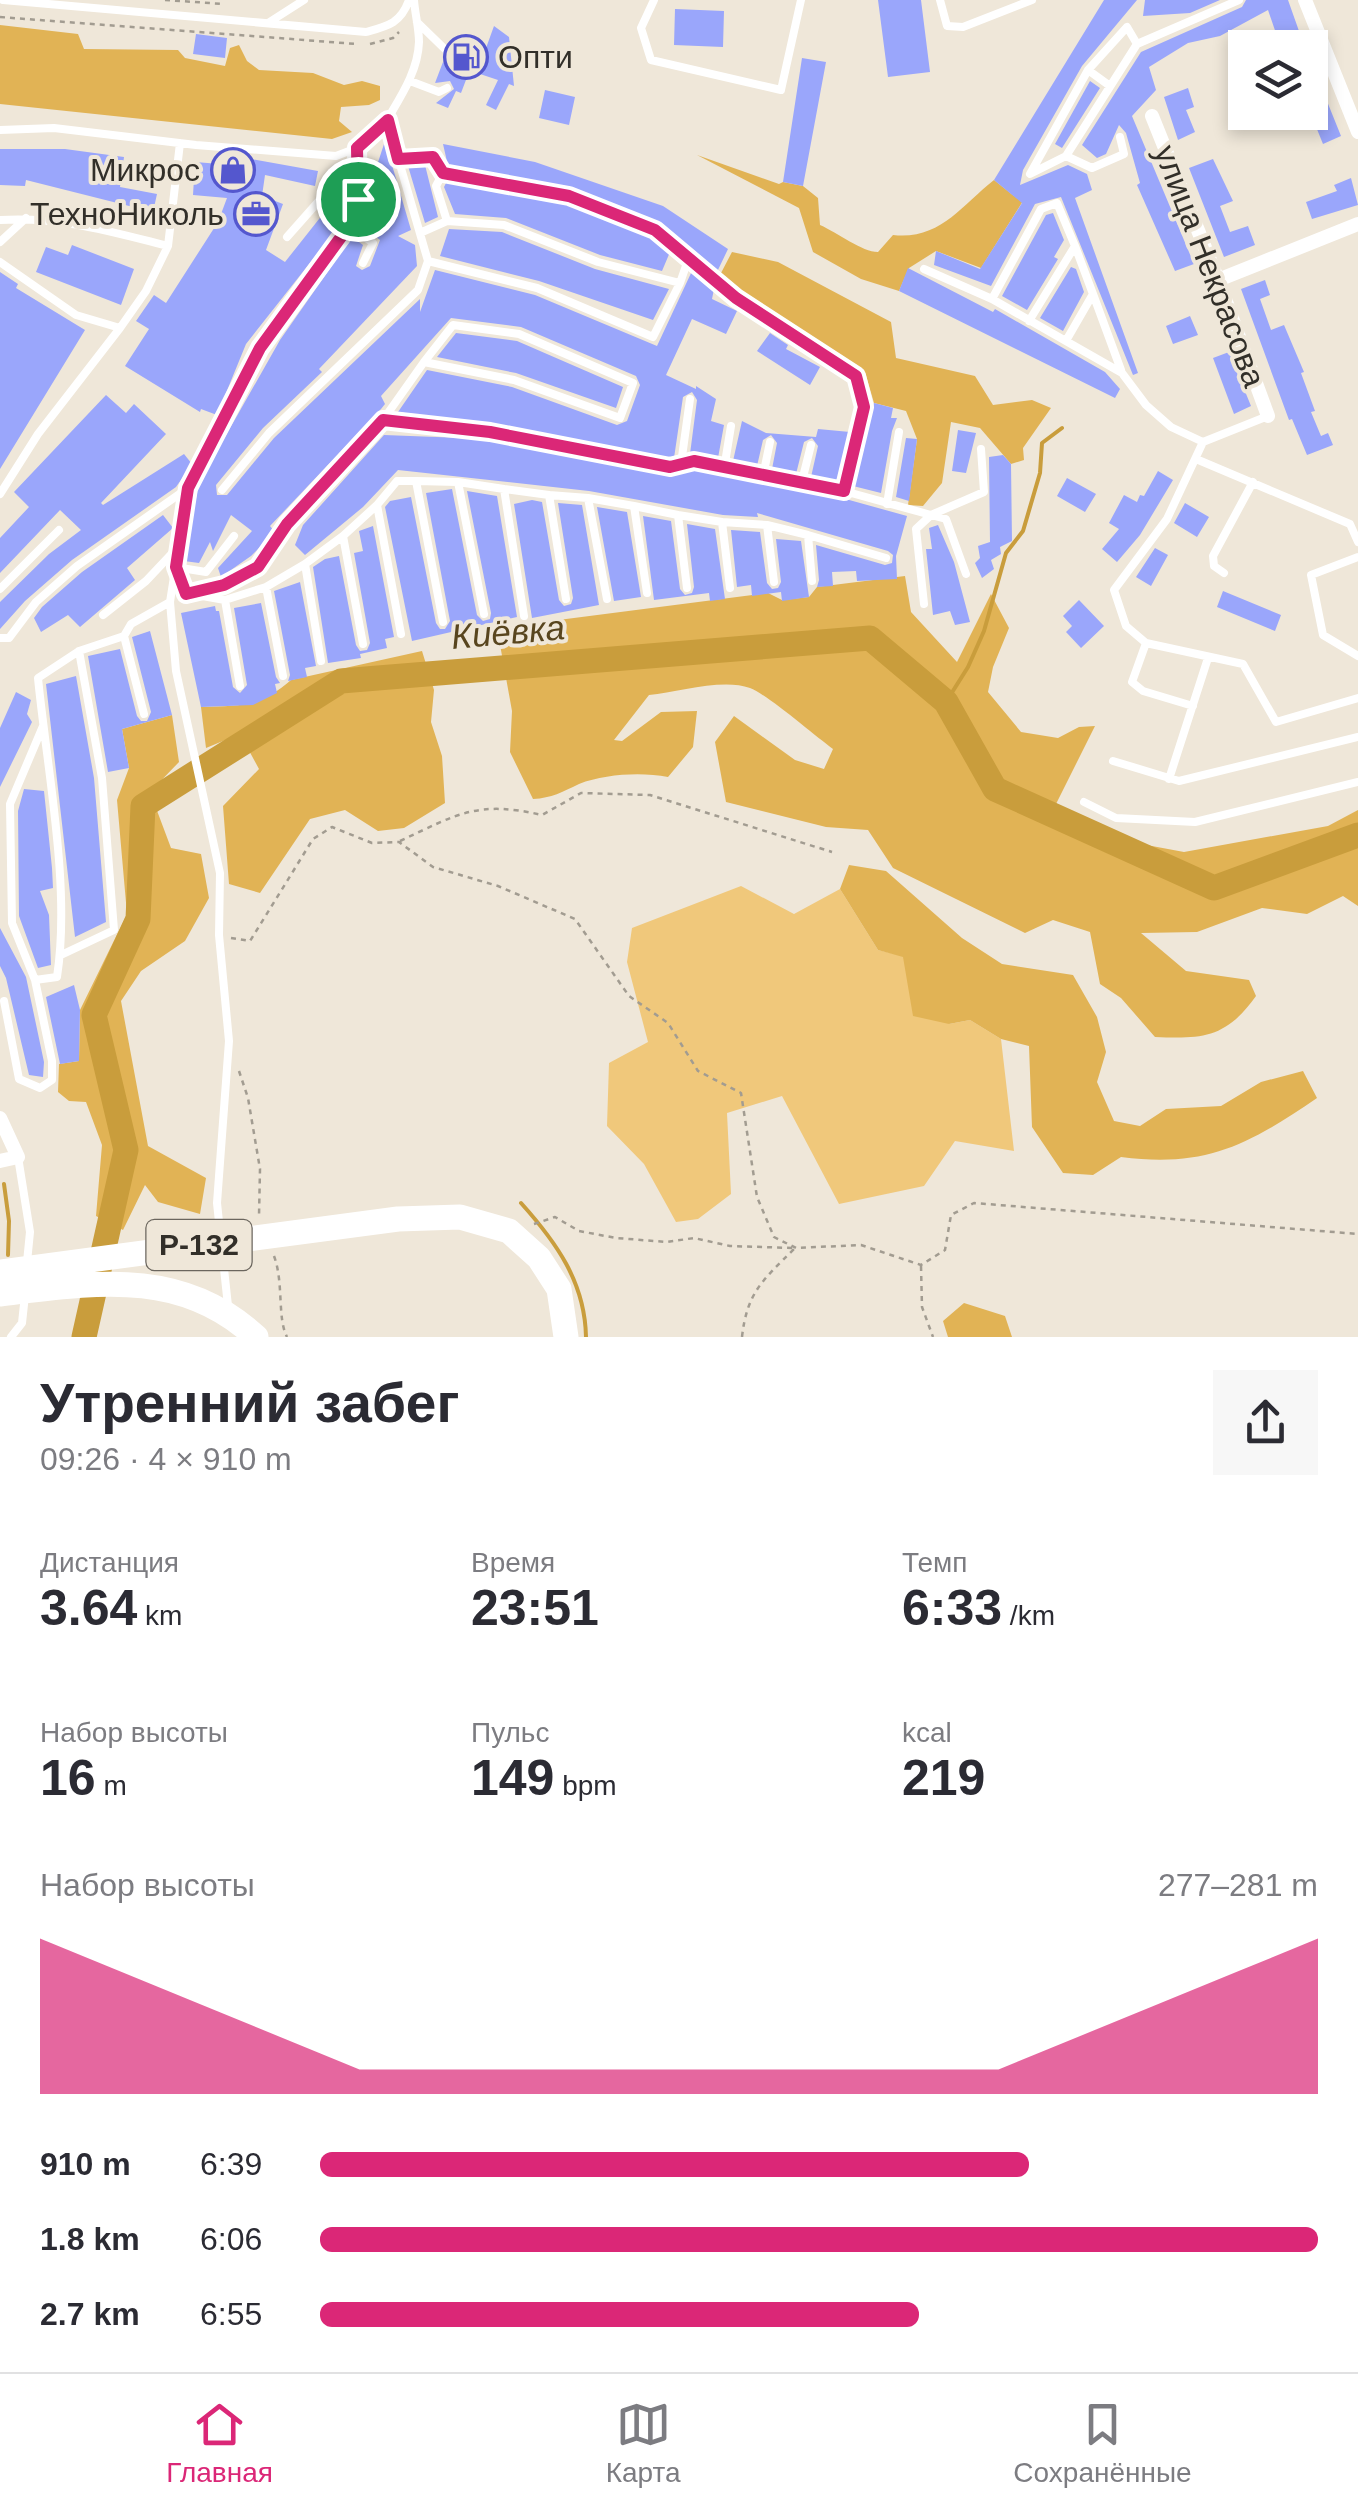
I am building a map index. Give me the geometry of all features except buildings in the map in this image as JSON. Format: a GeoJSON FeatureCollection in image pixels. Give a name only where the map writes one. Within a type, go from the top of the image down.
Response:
{"type":"FeatureCollection","features":[{"type":"Feature","properties":{"kind":"highway","name":"Р-132"},"geometry":{"type":"LineString","coordinates":[[0,1272],[398,1219],[460,1217],[509,1231],[540,1258],[559,1289],[566,1337]]}},
{"type":"Feature","properties":{"kind":"highway","name":"Р-132"},"geometry":{"type":"LineString","coordinates":[[0,1294],[90,1283],[136,1282],[194,1296],[242,1323],[256,1337]]}},
{"type":"Feature","properties":{"kind":"street"},"geometry":{"type":"LineString","coordinates":[[1305,0],[1358,132]]}},
{"type":"Feature","properties":{"kind":"street","name":"улица Некрасова"},"geometry":{"type":"LineString","coordinates":[[1152,116],[1268,416]]}},
{"type":"Feature","properties":{"kind":"street"},"geometry":{"type":"LineString","coordinates":[[1218,280],[1358,224]]}},
{"type":"Feature","properties":{"kind":"street"},"geometry":{"type":"LineString","coordinates":[[0,1118],[18,1157],[0,1161]]}},
{"type":"Feature","properties":{"kind":"lane"},"geometry":{"type":"LineString","coordinates":[[3,0],[366,32],[394,24],[412,0]]}},
{"type":"Feature","properties":{"kind":"lane"},"geometry":{"type":"LineString","coordinates":[[268,24],[304,0]]}},
{"type":"Feature","properties":{"kind":"lane"},"geometry":{"type":"LineString","coordinates":[[287,236],[342,176],[357,148],[388,120],[410,81],[417,60],[417,22],[412,0]]}},
{"type":"Feature","properties":{"kind":"lane"},"geometry":{"type":"LineString","coordinates":[[654,0],[641,28],[651,60],[781,90],[801,0]]}},
{"type":"Feature","properties":{"kind":"lane"},"geometry":{"type":"LineString","coordinates":[[940,0],[948,26],[963,27],[1032,0]]}},
{"type":"Feature","properties":{"kind":"lane"},"geometry":{"type":"LineString","coordinates":[[1137,44],[1127,27],[1088,70],[1030,174],[1066,156],[1137,44],[1239,0]]}},
{"type":"Feature","properties":{"kind":"lane"},"geometry":{"type":"LineString","coordinates":[[417,22],[454,57],[455,66]]}},
{"type":"Feature","properties":{"kind":"lane"},"geometry":{"type":"LineString","coordinates":[[1088,70],[1110,86]]}},
{"type":"Feature","properties":{"kind":"lane"},"geometry":{"type":"LineString","coordinates":[[410,81],[439,92],[447,88]]}},
{"type":"Feature","properties":{"kind":"lane"},"geometry":{"type":"LineString","coordinates":[[1067,107],[1088,120]]}},
{"type":"Feature","properties":{"kind":"lane"},"geometry":{"type":"LineString","coordinates":[[222,490],[269,432],[418,290],[428,260],[388,120]]}},
{"type":"Feature","properties":{"kind":"lane"},"geometry":{"type":"LineString","coordinates":[[0,130],[54,128],[336,156],[357,148]]}},
{"type":"Feature","properties":{"kind":"lane"},"geometry":{"type":"LineString","coordinates":[[1066,156],[1092,168],[1124,154],[1120,137]]}},
{"type":"Feature","properties":{"kind":"lane"},"geometry":{"type":"LineString","coordinates":[[0,494],[38,434],[146,292],[168,246],[180,143]]}},
{"type":"Feature","properties":{"kind":"lane"},"geometry":{"type":"LineString","coordinates":[[231,1337],[217,1202],[229,1041],[219,935],[220,872],[176,671],[170,602],[188,488],[260,348],[349,226],[358,199],[357,148]]}},
{"type":"Feature","properties":{"kind":"lane"},"geometry":{"type":"LineString","coordinates":[[398,159],[433,157],[443,173],[585,202],[655,230],[736,298],[856,376],[864,407],[844,491]]}},
{"type":"Feature","properties":{"kind":"lane"},"geometry":{"type":"LineString","coordinates":[[443,173],[436,186],[447,220]]}},
{"type":"Feature","properties":{"kind":"lane"},"geometry":{"type":"LineString","coordinates":[[992,299],[1041,210],[1057,203],[1122,372],[1146,405],[1171,428],[1203,442],[1268,416]]}},
{"type":"Feature","properties":{"kind":"lane"},"geometry":{"type":"LineString","coordinates":[[0,242],[26,218]]}},
{"type":"Feature","properties":{"kind":"lane"},"geometry":{"type":"LineString","coordinates":[[0,220],[70,222],[168,246]]}},
{"type":"Feature","properties":{"kind":"lane"},"geometry":{"type":"LineString","coordinates":[[420,233],[447,220],[504,224],[598,262],[680,283]]}},
{"type":"Feature","properties":{"kind":"lane"},"geometry":{"type":"LineString","coordinates":[[349,226],[374,242],[362,263]]}},
{"type":"Feature","properties":{"kind":"lane"},"geometry":{"type":"LineString","coordinates":[[1029,321],[1075,246]]}},
{"type":"Feature","properties":{"kind":"lane"},"geometry":{"type":"LineString","coordinates":[[428,260],[537,288],[653,338],[688,260]]}},
{"type":"Feature","properties":{"kind":"lane"},"geometry":{"type":"LineString","coordinates":[[0,262],[76,315],[120,328]]}},
{"type":"Feature","properties":{"kind":"lane"},"geometry":{"type":"LineString","coordinates":[[924,268],[992,299],[1122,372]]}},
{"type":"Feature","properties":{"kind":"lane"},"geometry":{"type":"LineString","coordinates":[[1067,339],[1093,294]]}},
{"type":"Feature","properties":{"kind":"lane"},"geometry":{"type":"LineString","coordinates":[[186,594],[224,585],[258,567],[287,524],[383,420],[424,362],[453,325],[519,334],[632,383],[620,418],[514,380],[424,362]]}},
{"type":"Feature","properties":{"kind":"lane"},"geometry":{"type":"LineString","coordinates":[[681,464],[690,399]]}},
{"type":"Feature","properties":{"kind":"lane"},"geometry":{"type":"LineString","coordinates":[[383,420],[490,432],[670,467],[694,461],[844,491],[946,519],[966,574]]}},
{"type":"Feature","properties":{"kind":"lane"},"geometry":{"type":"LineString","coordinates":[[724,468],[730,426]]}},
{"type":"Feature","properties":{"kind":"lane"},"geometry":{"type":"LineString","coordinates":[[886,504],[899,432]]}},
{"type":"Feature","properties":{"kind":"lane"},"geometry":{"type":"LineString","coordinates":[[764,476],[770,442]]}},
{"type":"Feature","properties":{"kind":"lane"},"geometry":{"type":"LineString","coordinates":[[1203,442],[1167,519],[1114,590],[1126,626],[1146,643],[1243,664],[1276,722],[1358,698]]}},
{"type":"Feature","properties":{"kind":"lane"},"geometry":{"type":"LineString","coordinates":[[800,484],[810,446]]}},
{"type":"Feature","properties":{"kind":"lane"},"geometry":{"type":"LineString","coordinates":[[924,604],[916,529],[931,515],[984,492],[981,449]]}},
{"type":"Feature","properties":{"kind":"lane"},"geometry":{"type":"LineString","coordinates":[[1196,459],[1350,524],[1358,542]]}},
{"type":"Feature","properties":{"kind":"lane"},"geometry":{"type":"LineString","coordinates":[[186,594],[225,600],[266,587],[343,536],[398,481],[458,482],[588,498],[722,522],[768,525],[886,558]]}},
{"type":"Feature","properties":{"kind":"lane"},"geometry":{"type":"LineString","coordinates":[[416,481],[444,622]]}},
{"type":"Feature","properties":{"kind":"lane"},"geometry":{"type":"LineString","coordinates":[[458,482],[484,614]]}},
{"type":"Feature","properties":{"kind":"lane"},"geometry":{"type":"LineString","coordinates":[[1224,573],[1214,566],[1213,556],[1253,482]]}},
{"type":"Feature","properties":{"kind":"lane"},"geometry":{"type":"LineString","coordinates":[[0,638],[8,638],[36,602],[77,566],[161,511],[188,488]]}},
{"type":"Feature","properties":{"kind":"lane"},"geometry":{"type":"LineString","coordinates":[[504,488],[524,616]]}},
{"type":"Feature","properties":{"kind":"lane"},"geometry":{"type":"LineString","coordinates":[[550,495],[566,599]]}},
{"type":"Feature","properties":{"kind":"lane"},"geometry":{"type":"LineString","coordinates":[[588,498],[607,600]]}},
{"type":"Feature","properties":{"kind":"lane"},"geometry":{"type":"LineString","coordinates":[[377,505],[401,634]]}},
{"type":"Feature","properties":{"kind":"lane"},"geometry":{"type":"LineString","coordinates":[[634,506],[647,593]]}},
{"type":"Feature","properties":{"kind":"lane"},"geometry":{"type":"LineString","coordinates":[[678,514],[687,588]]}},
{"type":"Feature","properties":{"kind":"lane"},"geometry":{"type":"LineString","coordinates":[[722,522],[730,588]]}},
{"type":"Feature","properties":{"kind":"lane"},"geometry":{"type":"LineString","coordinates":[[768,525],[774,582]]}},
{"type":"Feature","properties":{"kind":"lane"},"geometry":{"type":"LineString","coordinates":[[0,588],[58,530]]}},
{"type":"Feature","properties":{"kind":"lane"},"geometry":{"type":"LineString","coordinates":[[808,535],[812,581]]}},
{"type":"Feature","properties":{"kind":"lane"},"geometry":{"type":"LineString","coordinates":[[176,567],[206,572],[234,536]]}},
{"type":"Feature","properties":{"kind":"lane"},"geometry":{"type":"LineString","coordinates":[[343,536],[363,644]]}},
{"type":"Feature","properties":{"kind":"lane"},"geometry":{"type":"LineString","coordinates":[[103,616],[146,581],[179,546]]}},
{"type":"Feature","properties":{"kind":"lane"},"geometry":{"type":"LineString","coordinates":[[1358,556],[1311,575],[1323,635],[1358,656]]}},
{"type":"Feature","properties":{"kind":"lane"},"geometry":{"type":"LineString","coordinates":[[305,564],[321,661]]}},
{"type":"Feature","properties":{"kind":"lane"},"geometry":{"type":"LineString","coordinates":[[176,567],[186,594]]}},
{"type":"Feature","properties":{"kind":"lane"},"geometry":{"type":"LineString","coordinates":[[266,587],[283,676]]}},
{"type":"Feature","properties":{"kind":"lane"},"geometry":{"type":"LineString","coordinates":[[225,600],[240,686]]}},
{"type":"Feature","properties":{"kind":"lane"},"geometry":{"type":"LineString","coordinates":[[35,980],[57,977],[61,955],[58,852],[38,678],[79,651],[124,636],[131,624],[170,602]]}},
{"type":"Feature","properties":{"kind":"lane"},"geometry":{"type":"LineString","coordinates":[[124,636],[144,714]]}},
{"type":"Feature","properties":{"kind":"lane"},"geometry":{"type":"LineString","coordinates":[[1146,643],[1132,682],[1143,691],[1193,706]]}},
{"type":"Feature","properties":{"kind":"lane"},"geometry":{"type":"LineString","coordinates":[[61,955],[114,930],[102,778],[79,651]]}},
{"type":"Feature","properties":{"kind":"lane"},"geometry":{"type":"LineString","coordinates":[[1169,779],[1208,658]]}},
{"type":"Feature","properties":{"kind":"lane"},"geometry":{"type":"LineString","coordinates":[[4,1001],[20,1079],[40,1088],[52,1080],[52,1061],[35,980],[12,923],[10,804],[43,726]]}},
{"type":"Feature","properties":{"kind":"lane"},"geometry":{"type":"LineString","coordinates":[[1113,761],[1179,781],[1358,738]]}},
{"type":"Feature","properties":{"kind":"lane"},"geometry":{"type":"LineString","coordinates":[[1084,802],[1116,818],[1195,822],[1358,782]]}},
{"type":"Feature","properties":{"kind":"lane"},"geometry":{"type":"LineString","coordinates":[[11,1337],[22,1323],[30,1232],[18,1157]]}},
{"type":"Feature","properties":{"kind":"path"},"geometry":{"type":"LineString","coordinates":[[166,0],[224,4]]}},
{"type":"Feature","properties":{"kind":"path"},"geometry":{"type":"LineString","coordinates":[[219,935],[250,941],[313,839],[332,827],[372,843],[399,842],[468,809],[510,807],[542,815],[581,792],[650,795],[832,852]]}},
{"type":"Feature","properties":{"kind":"path"},"geometry":{"type":"LineString","coordinates":[[399,842],[433,868],[498,886],[575,919],[629,996],[668,1023],[698,1072],[741,1093],[757,1197],[774,1238],[796,1248]]}},
{"type":"Feature","properties":{"kind":"path"},"geometry":{"type":"LineString","coordinates":[[229,1041],[248,1098],[260,1169],[258,1213],[264,1227]]}},
{"type":"Feature","properties":{"kind":"path"},"geometry":{"type":"LineString","coordinates":[[922,1265],[945,1250],[952,1215],[974,1203],[1358,1234]]}},
{"type":"Feature","properties":{"kind":"path"},"geometry":{"type":"LineString","coordinates":[[533,1224],[554,1218],[579,1231],[666,1242],[694,1238],[730,1246],[860,1245],[922,1265]]}},
{"type":"Feature","properties":{"kind":"path"},"geometry":{"type":"LineString","coordinates":[[742,1337],[746,1307],[767,1277],[796,1248]]}},
{"type":"Feature","properties":{"kind":"path"},"geometry":{"type":"LineString","coordinates":[[274,1256],[281,1276],[282,1327],[288,1337]]}},
{"type":"Feature","properties":{"kind":"path"},"geometry":{"type":"LineString","coordinates":[[922,1265],[922,1308],[933,1337]]}},
{"type":"Feature","properties":{"kind":"shaded area"},"geometry":{"type":"Polygon","coordinates":[[[0,25],[78,34],[84,49],[178,50],[185,58],[225,66],[230,48],[239,45],[247,61],[259,70],[313,73],[344,85],[362,81],[380,86],[380,100],[341,107],[339,121],[352,132],[332,139],[0,104],[0,25]]]}},
{"type":"Feature","properties":{"kind":"shaded area"},"geometry":{"type":"Polygon","coordinates":[[[697,155],[779,184],[803,186],[818,198],[820,225],[857,246],[878,252],[893,235],[937,227],[994,180],[1014,196],[1033,185],[981,268],[936,251],[909,268],[899,291],[861,279],[813,252],[799,208],[697,155]]]}},
{"type":"Feature","properties":{"kind":"shaded area"},"geometry":{"type":"Polygon","coordinates":[[[732,252],[778,262],[891,322],[896,358],[975,376],[993,405],[1032,400],[1051,408],[1023,448],[1024,460],[1011,464],[980,428],[951,422],[942,483],[923,506],[908,505],[917,439],[906,411],[874,403],[865,372],[743,294],[721,273],[732,252]]]}},
{"type":"Feature","properties":{"kind":"shaded area"},"geometry":{"type":"Polygon","coordinates":[[[905,576],[911,612],[957,662],[991,594],[1009,628],[993,667],[988,692],[1021,732],[1058,738],[1079,727],[1095,726],[1054,808],[1109,838],[1184,852],[1328,826],[1358,810],[1358,906],[1343,896],[1307,914],[1262,908],[1197,932],[1141,933],[1186,971],[1249,980],[1256,996],[1234,1020],[1212,1033],[1155,1037],[1121,998],[1100,984],[1090,932],[1053,920],[1025,933],[893,868],[868,830],[826,827],[726,802],[715,742],[734,716],[795,760],[824,769],[833,749],[750,688],[714,685],[649,695],[614,740],[622,741],[661,712],[697,711],[693,747],[668,777],[611,776],[533,799],[510,752],[512,711],[497,628],[768,593],[782,600],[809,597],[817,587],[905,576]]]}},
{"type":"Feature","properties":{"kind":"shaded area"},"geometry":{"type":"Polygon","coordinates":[[[422,651],[434,690],[431,722],[442,756],[445,803],[404,828],[378,831],[345,810],[310,819],[260,893],[229,884],[223,806],[259,769],[240,734],[206,748],[201,707],[249,703],[291,680],[422,651]]]}},
{"type":"Feature","properties":{"kind":"shaded area"},"geometry":{"type":"Polygon","coordinates":[[[172,715],[179,762],[150,792],[171,848],[201,854],[209,898],[185,941],[141,971],[121,1001],[148,1146],[206,1178],[200,1214],[158,1202],[145,1185],[123,1230],[96,1216],[102,1145],[86,1102],[69,1101],[58,1092],[59,1064],[79,1061],[80,1010],[127,914],[117,800],[129,768],[122,729],[172,715]]]}},
{"type":"Feature","properties":{"kind":"shaded area"},"geometry":{"type":"Polygon","coordinates":[[[849,865],[886,871],[962,938],[1002,964],[1073,975],[1097,1017],[1106,1052],[1097,1082],[1114,1121],[1140,1126],[1166,1109],[1221,1106],[1261,1082],[1303,1071],[1317,1098],[1269,1129],[1202,1156],[1151,1160],[1121,1157],[1093,1175],[1063,1173],[1032,1127],[1029,1046],[1001,1039],[970,1020],[949,1024],[913,1016],[903,957],[878,950],[840,889],[849,865]]]}},
{"type":"Feature","properties":{"kind":"shaded area"},"geometry":{"type":"Polygon","coordinates":[[[741,886],[794,914],[840,889],[878,950],[903,956],[949,1024],[970,1020],[1001,1039],[1014,1151],[955,1141],[924,1186],[839,1204],[782,1096],[727,1113],[731,1194],[698,1219],[676,1222],[644,1164],[607,1126],[609,1063],[648,1042],[627,962],[632,928],[741,886]]]}},
{"type":"Feature","properties":{"kind":"shaded area"},"geometry":{"type":"Polygon","coordinates":[[[964,1303],[1005,1316],[1012,1337],[948,1337],[943,1321],[964,1303]]]}},
{"type":"Feature","properties":{"kind":"waterway"},"geometry":{"type":"LineString","coordinates":[[946,702],[984,631],[1006,553],[1023,531],[1040,473],[1042,443],[1062,428]]}},
{"type":"Feature","properties":{"kind":"waterway","name":"Киёвка"},"geometry":{"type":"LineString","coordinates":[[84,1337],[126,1150],[94,1015],[138,919],[143,806],[341,681],[870,638],[946,702],[995,789],[1214,888],[1358,835]]}},
{"type":"Feature","properties":{"kind":"waterway"},"geometry":{"type":"LineString","coordinates":[[4,1184],[8,1255]]}},
{"type":"Feature","properties":{"kind":"waterway"},"geometry":{"type":"LineString","coordinates":[[521,1203],[566,1264],[580,1298],[586,1337]]}},
{"type":"Feature","properties":{"kind":"place","name":"Опти"},"geometry":{"type":"Point","coordinates":[466,57]}},
{"type":"Feature","properties":{"kind":"place","name":"Микрос"},"geometry":{"type":"Point","coordinates":[233,170]}},
{"type":"Feature","properties":{"kind":"place","name":"ТехноНиколь"},"geometry":{"type":"Point","coordinates":[256,214]}},
{"type":"Feature","properties":{"kind":"route"},"geometry":{"type":"LineString","coordinates":[[388,120],[398,159],[433,157],[443,173],[569,196],[655,230],[736,298],[856,376],[864,407],[844,491],[694,461],[670,467],[490,432],[383,420],[287,524],[258,567],[224,585],[186,594],[176,567],[188,488],[260,348],[349,226],[358,199],[357,148],[388,120]]}}]}
